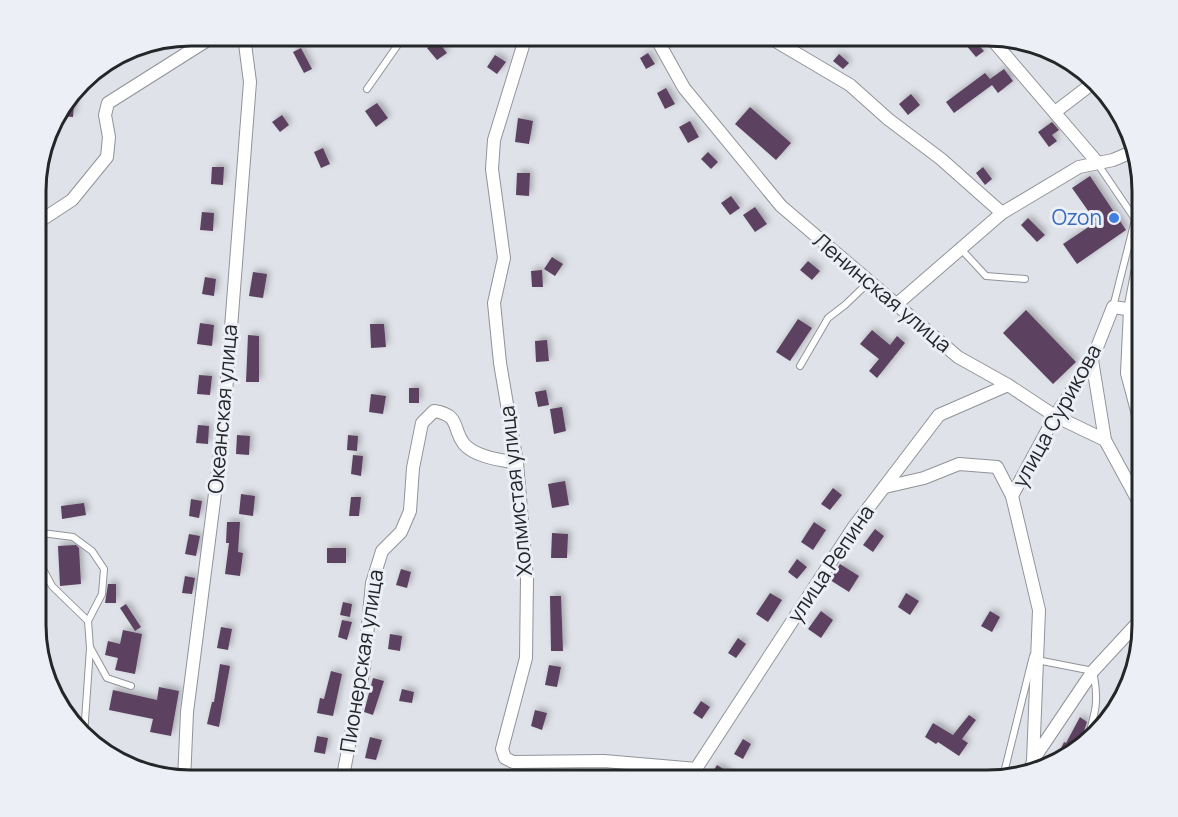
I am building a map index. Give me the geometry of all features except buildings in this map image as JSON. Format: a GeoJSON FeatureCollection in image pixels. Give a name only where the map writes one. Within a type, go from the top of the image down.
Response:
{"type":"FeatureCollection","features":[{"type":"Feature","properties":{"kind":"main road"},"geometry":{"type":"LineString","coordinates":[[1131,352],[1131,377]]}},
{"type":"Feature","properties":{"kind":"street"},"geometry":{"type":"LineString","coordinates":[[46,218],[72,200],[107,157],[109,137],[105,115],[108,103],[197,46]]}},
{"type":"Feature","properties":{"kind":"street","name":"Океанская улица"},"geometry":{"type":"LineString","coordinates":[[184,770],[187,712],[223,431],[250,82],[245,46]]}},
{"type":"Feature","properties":{"kind":"street","name":"Холмистая улица"},"geometry":{"type":"LineString","coordinates":[[523,46],[494,140],[492,169],[504,258],[494,303],[500,363],[517,463],[527,579],[526,658],[502,749],[505,758],[513,762],[604,761],[697,769]]}},
{"type":"Feature","properties":{"kind":"street","name":"Ленинская улица"},"geometry":{"type":"LineString","coordinates":[[660,47],[684,88],[781,206],[958,357],[1008,385],[1055,416],[1106,440]]}},
{"type":"Feature","properties":{"kind":"street"},"geometry":{"type":"LineString","coordinates":[[785,47],[850,85],[1002,213]]}},
{"type":"Feature","properties":{"kind":"street"},"geometry":{"type":"LineString","coordinates":[[999,47],[1097,162]]}},
{"type":"Feature","properties":{"kind":"street"},"geometry":{"type":"LineString","coordinates":[[1054,112],[1087,87]]}},
{"type":"Feature","properties":{"kind":"street"},"geometry":{"type":"LineString","coordinates":[[897,304],[1002,213],[1079,167],[1113,160],[1127,154]]}},
{"type":"Feature","properties":{"kind":"street"},"geometry":{"type":"LineString","coordinates":[[1113,306],[1131,310]]}},
{"type":"Feature","properties":{"kind":"street","name":"улица Сурикова"},"geometry":{"type":"LineString","coordinates":[[1031,764],[1039,610],[1012,496],[1055,416],[1092,360],[1113,306]]}},
{"type":"Feature","properties":{"kind":"street"},"geometry":{"type":"LineString","coordinates":[[1092,360],[1106,440],[1131,487]]}},
{"type":"Feature","properties":{"kind":"street","name":"улица Репина"},"geometry":{"type":"LineString","coordinates":[[697,769],[847,538],[939,415],[1008,385]]}},
{"type":"Feature","properties":{"kind":"street","name":"Пионерская улица"},"geometry":{"type":"LineString","coordinates":[[344,770],[364,668],[372,583],[382,551],[401,532],[410,511],[413,468],[422,423],[434,411],[444,412],[455,422],[464,444],[487,458],[517,463]]}},
{"type":"Feature","properties":{"kind":"street"},"geometry":{"type":"LineString","coordinates":[[885,487],[924,478],[959,464],[997,466],[1012,496]]}},
{"type":"Feature","properties":{"kind":"street","name":"улица Сурикова"},"geometry":{"type":"LineString","coordinates":[[1033,763],[1093,671],[1131,630]]}},
{"type":"Feature","properties":{"kind":"lane"},"geometry":{"type":"LineString","coordinates":[[367,89],[397,46]]}},
{"type":"Feature","properties":{"kind":"lane"},"geometry":{"type":"LineString","coordinates":[[1097,162],[1131,214]]}},
{"type":"Feature","properties":{"kind":"lane"},"geometry":{"type":"LineString","coordinates":[[1113,306],[1131,236]]}},
{"type":"Feature","properties":{"kind":"lane"},"geometry":{"type":"LineString","coordinates":[[961,249],[986,276],[1024,279]]}},
{"type":"Feature","properties":{"kind":"lane"},"geometry":{"type":"LineString","coordinates":[[800,366],[828,318],[870,281]]}},
{"type":"Feature","properties":{"kind":"lane"},"geometry":{"type":"LineString","coordinates":[[47,532],[73,537],[92,551],[104,569],[102,594],[88,621],[90,648],[85,723]]}},
{"type":"Feature","properties":{"kind":"lane"},"geometry":{"type":"LineString","coordinates":[[47,576],[52,586],[88,621]]}},
{"type":"Feature","properties":{"kind":"lane"},"geometry":{"type":"LineString","coordinates":[[1005,769],[1037,641]]}},
{"type":"Feature","properties":{"kind":"lane"},"geometry":{"type":"LineString","coordinates":[[90,648],[107,678],[131,686]]}},
{"type":"Feature","properties":{"kind":"lane"},"geometry":{"type":"LineString","coordinates":[[1037,660],[1093,671],[1097,703],[1091,726]]}},
{"type":"Feature","properties":{"kind":"place","name":"Ozon"},"geometry":{"type":"Point","coordinates":[1114,218]}}]}
